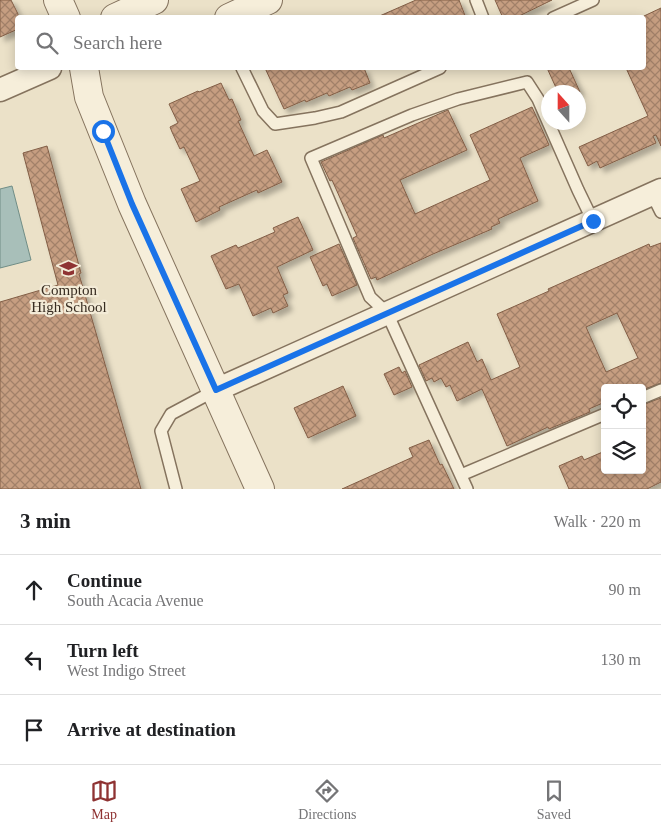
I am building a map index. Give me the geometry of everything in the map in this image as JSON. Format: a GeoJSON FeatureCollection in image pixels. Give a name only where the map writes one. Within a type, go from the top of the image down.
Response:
{"type":"FeatureCollection","features":[{"type":"Feature","properties":{"kind":"street"},"geometry":{"type":"LineString","coordinates":[[58,0],[65,15]]}},
{"type":"Feature","properties":{"kind":"street"},"geometry":{"type":"LineString","coordinates":[[122,15],[154,0]]}},
{"type":"Feature","properties":{"kind":"street"},"geometry":{"type":"LineString","coordinates":[[236,15],[268,0]]}},
{"type":"Feature","properties":{"kind":"street"},"geometry":{"type":"LineString","coordinates":[[0,90],[45,70]]}},
{"type":"Feature","properties":{"kind":"street"},"geometry":{"type":"LineString","coordinates":[[84,70],[89,97],[132,204],[260,489]]}},
{"type":"Feature","properties":{"kind":"street"},"geometry":{"type":"LineString","coordinates":[[216,390],[593,221],[658,199]]}},
{"type":"Feature","properties":{"kind":"lane"},"geometry":{"type":"LineString","coordinates":[[476,0],[482,15]]}},
{"type":"Feature","properties":{"kind":"lane"},"geometry":{"type":"LineString","coordinates":[[560,15],[593,0]]}},
{"type":"Feature","properties":{"kind":"lane"},"geometry":{"type":"LineString","coordinates":[[243,70],[263,111],[274,124],[341,112],[436,70]]}},
{"type":"Feature","properties":{"kind":"lane"},"geometry":{"type":"LineString","coordinates":[[467,489],[387,313],[370,296],[311,158],[412,115],[458,99],[527,82],[538,99],[593,221]]}},
{"type":"Feature","properties":{"kind":"lane"},"geometry":{"type":"LineString","coordinates":[[176,489],[161,431],[171,414],[216,390]]}},
{"type":"Feature","properties":{"kind":"lane"},"geometry":{"type":"LineString","coordinates":[[646,396],[661,390]]}},
{"type":"Feature","properties":{"kind":"lane"},"geometry":{"type":"LineString","coordinates":[[461,476],[601,416]]}},
{"type":"Feature","properties":{"kind":"water"},"geometry":{"type":"Polygon","coordinates":[[[12,186],[31,260],[0,268],[0,189],[12,186]]]}},
{"type":"Feature","properties":{"kind":"building"},"geometry":{"type":"Polygon","coordinates":[[[0,0],[11,0],[18,14],[15,15],[15,30],[0,37],[0,0]]]}},
{"type":"Feature","properties":{"kind":"building"},"geometry":{"type":"Polygon","coordinates":[[[416,0],[459,0],[465,15],[382,15],[416,0]]]}},
{"type":"Feature","properties":{"kind":"building"},"geometry":{"type":"Polygon","coordinates":[[[495,0],[552,0],[521,15],[502,15],[495,0]]]}},
{"type":"Feature","properties":{"kind":"building"},"geometry":{"type":"Polygon","coordinates":[[[661,8],[661,146],[656,135],[653,136],[656,143],[600,168],[597,161],[588,166],[579,147],[648,116],[627,70],[646,70],[646,15],[661,8]]]}},
{"type":"Feature","properties":{"kind":"building"},"geometry":{"type":"Polygon","coordinates":[[[266,70],[365,70],[370,83],[352,90],[350,87],[329,96],[327,93],[284,109],[266,70]]]}},
{"type":"Feature","properties":{"kind":"building"},"geometry":{"type":"Polygon","coordinates":[[[548,70],[570,70],[577,85],[555,85],[548,70]]]}},
{"type":"Feature","properties":{"kind":"building"},"geometry":{"type":"Polygon","coordinates":[[[221,83],[229,100],[232,99],[241,120],[238,121],[254,156],[267,150],[282,182],[258,193],[257,190],[219,207],[220,210],[196,222],[181,189],[200,181],[184,147],[180,149],[172,132],[170,127],[178,123],[169,104],[221,83]]]}},
{"type":"Feature","properties":{"kind":"building"},"geometry":{"type":"Polygon","coordinates":[[[532,107],[549,145],[520,158],[538,201],[498,219],[500,223],[491,227],[492,229],[377,280],[376,277],[371,279],[353,238],[357,236],[332,180],[330,181],[321,162],[383,135],[384,138],[448,110],[467,150],[400,180],[415,214],[490,180],[470,135],[532,107]]]}},
{"type":"Feature","properties":{"kind":"building"},"geometry":{"type":"Polygon","coordinates":[[[47,146],[81,273],[79,274],[141,489],[0,489],[0,302],[58,285],[23,153],[47,146]]]}},
{"type":"Feature","properties":{"kind":"building"},"geometry":{"type":"Polygon","coordinates":[[[298,217],[313,250],[277,267],[288,293],[283,295],[288,306],[273,313],[271,308],[253,316],[239,284],[226,289],[211,256],[236,245],[238,248],[275,232],[273,228],[298,217]]]}},
{"type":"Feature","properties":{"kind":"building"},"geometry":{"type":"Polygon","coordinates":[[[661,243],[661,383],[646,389],[646,384],[601,384],[601,404],[589,409],[590,412],[549,429],[548,427],[507,446],[482,389],[457,401],[450,385],[446,387],[441,378],[434,382],[432,378],[426,381],[419,365],[468,342],[477,362],[482,359],[491,380],[520,367],[497,314],[649,244],[650,247],[661,243]],[[617,313],[586,327],[606,372],[638,358],[617,313]]]}},
{"type":"Feature","properties":{"kind":"building"},"geometry":{"type":"Polygon","coordinates":[[[339,244],[357,285],[332,296],[327,284],[323,286],[310,257],[339,244]]]}},
{"type":"Feature","properties":{"kind":"building"},"geometry":{"type":"Polygon","coordinates":[[[399,367],[402,373],[405,371],[412,387],[394,395],[384,374],[399,367]]]}},
{"type":"Feature","properties":{"kind":"building"},"geometry":{"type":"Polygon","coordinates":[[[343,386],[356,416],[308,438],[294,408],[343,386]]]}},
{"type":"Feature","properties":{"kind":"building"},"geometry":{"type":"Polygon","coordinates":[[[661,398],[661,482],[647,489],[569,489],[559,466],[582,456],[584,460],[601,453],[601,474],[646,474],[646,404],[661,398]]]}},
{"type":"Feature","properties":{"kind":"building"},"geometry":{"type":"Polygon","coordinates":[[[429,440],[440,465],[442,464],[454,489],[342,489],[413,457],[409,448],[429,440]]]}},
{"type":"Feature","properties":{"kind":"place","name":"Compton High School"},"geometry":{"type":"Point","coordinates":[69,269]}},
{"type":"Feature","properties":{"kind":"route"},"geometry":{"type":"LineString","coordinates":[[103,131],[132,204],[216,390],[593,221]]}}]}
